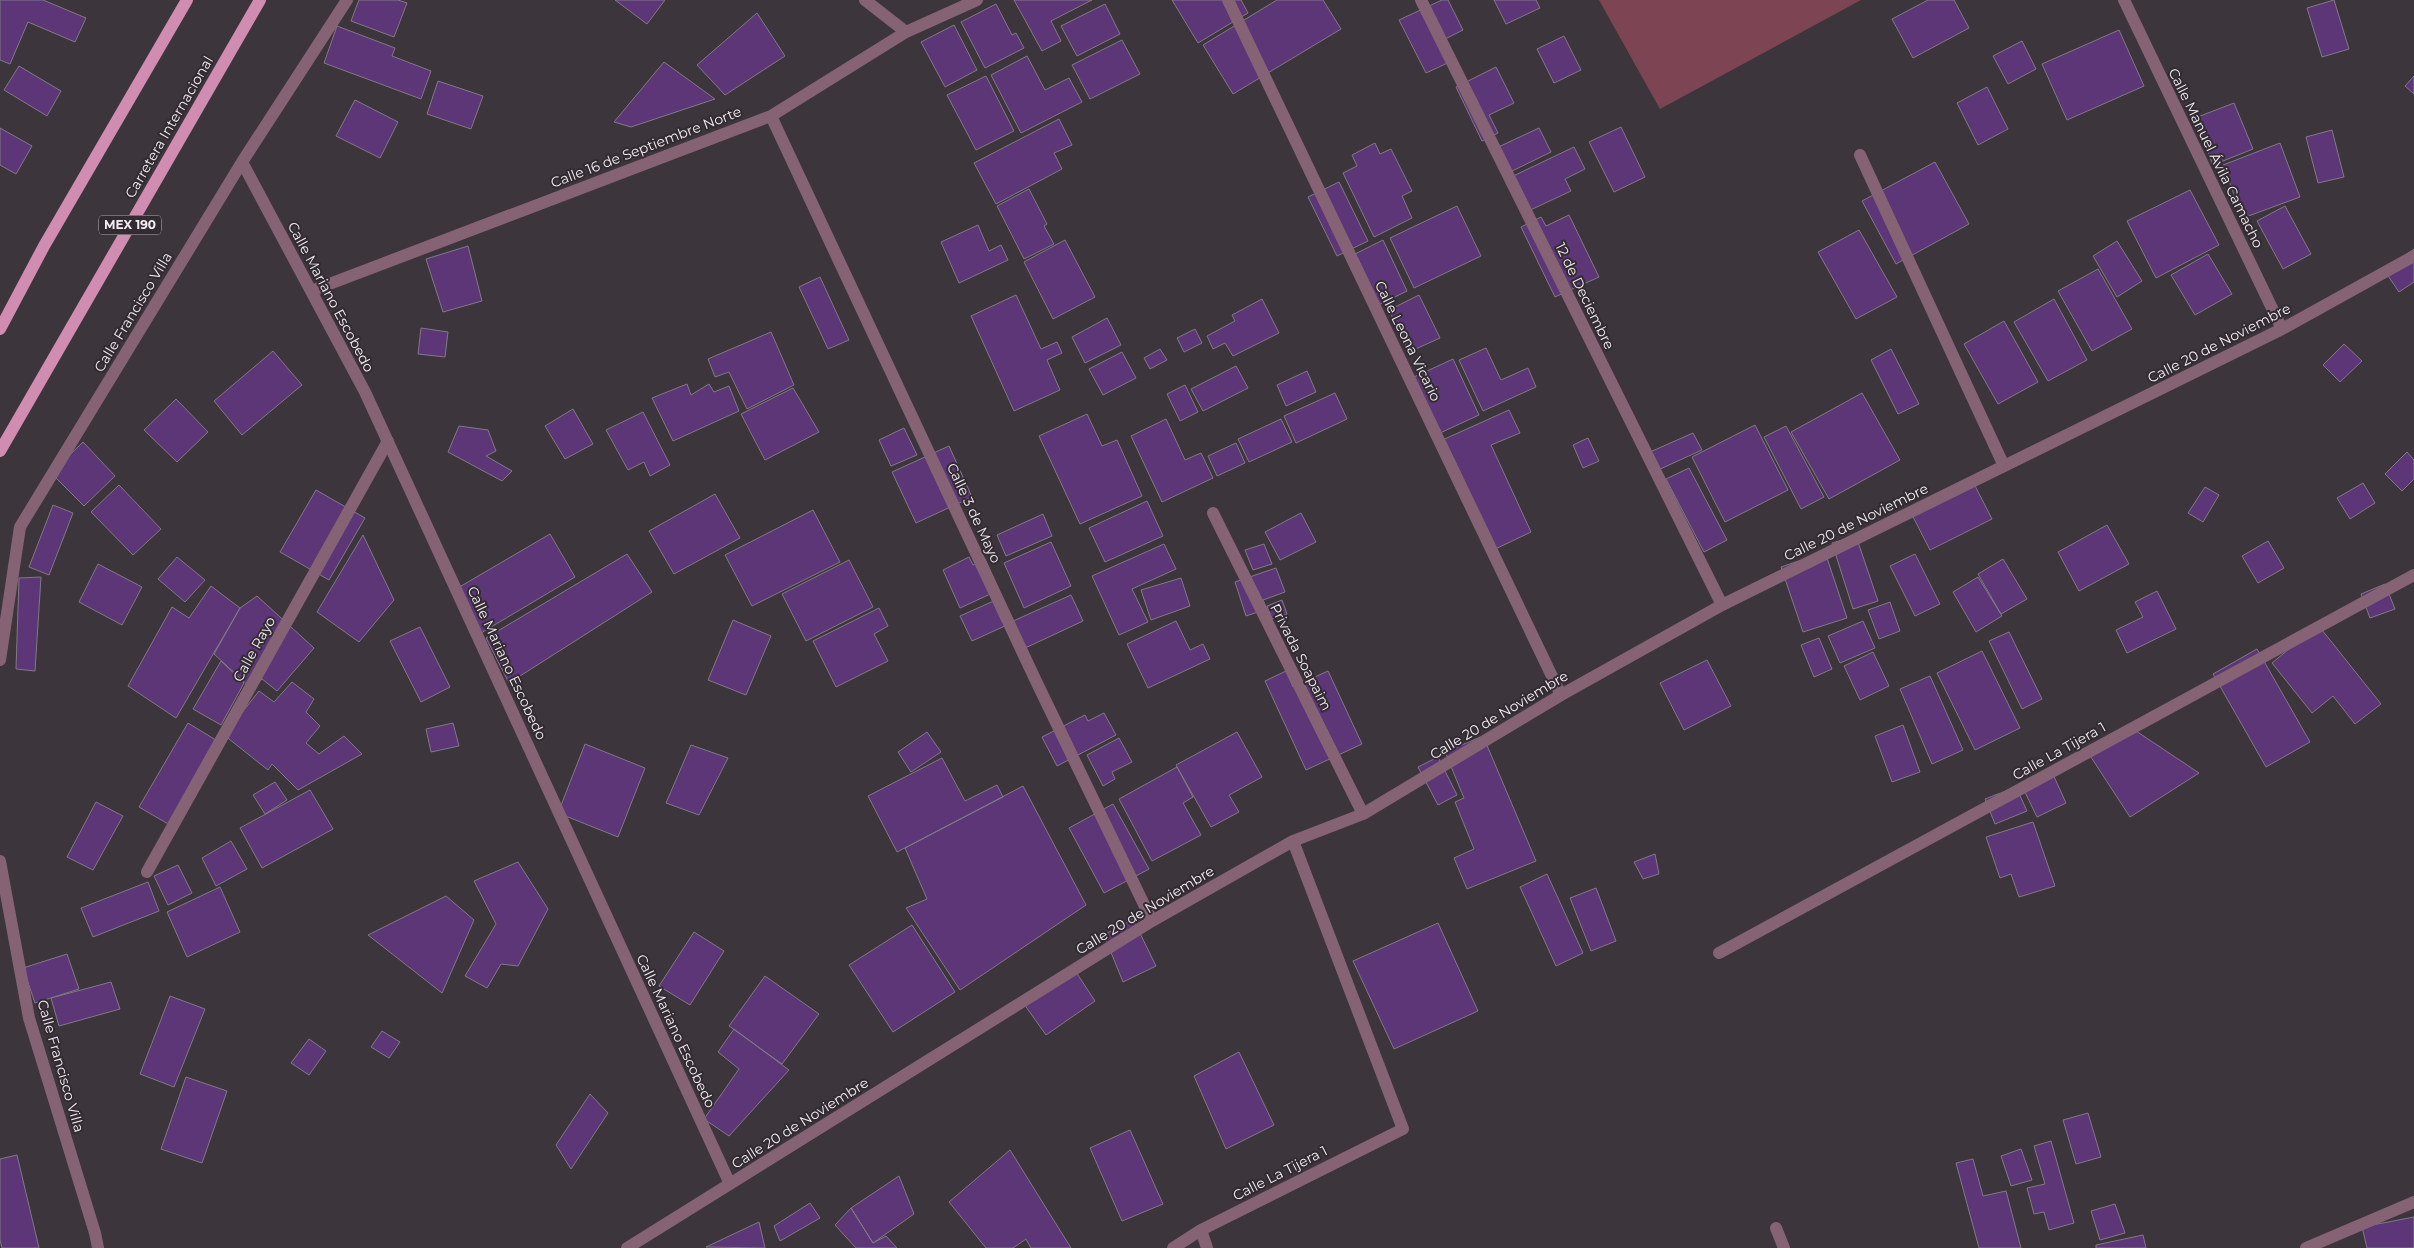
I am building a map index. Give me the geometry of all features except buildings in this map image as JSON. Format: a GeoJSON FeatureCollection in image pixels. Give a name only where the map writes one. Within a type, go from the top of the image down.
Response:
{"type":"FeatureCollection","features":[{"type":"Feature","properties":{"kind":"main road"},"geometry":{"type":"LineString","coordinates":[[0,329],[44,246],[187,0]]}},
{"type":"Feature","properties":{"kind":"main road","name":"Carretera Internacional"},"geometry":{"type":"LineString","coordinates":[[0,451],[260,0]]}},
{"type":"Feature","properties":{"kind":"street","name":"Calle Francisco Villa"},"geometry":{"type":"LineString","coordinates":[[0,660],[20,527],[242,162],[346,0]]}},
{"type":"Feature","properties":{"kind":"street"},"geometry":{"type":"LineString","coordinates":[[865,0],[906,32]]}},
{"type":"Feature","properties":{"kind":"street","name":"Calle 16 de Septiembre Norte"},"geometry":{"type":"LineString","coordinates":[[311,291],[772,116],[906,32],[977,0]]}},
{"type":"Feature","properties":{"kind":"street","name":"Calle Leona Vicario"},"geometry":{"type":"LineString","coordinates":[[1228,0],[1561,695]]}},
{"type":"Feature","properties":{"kind":"street","name":"12 de Deciembre"},"geometry":{"type":"LineString","coordinates":[[1421,0],[1722,605]]}},
{"type":"Feature","properties":{"kind":"street","name":"Calle Manuel Ávila Camacho"},"geometry":{"type":"LineString","coordinates":[[2124,0],[2282,329]]}},
{"type":"Feature","properties":{"kind":"street","name":"Calle 3 de Mayo"},"geometry":{"type":"LineString","coordinates":[[772,116],[1036,681],[1152,922]]}},
{"type":"Feature","properties":{"kind":"street"},"geometry":{"type":"LineString","coordinates":[[1860,155],[2004,466]]}},
{"type":"Feature","properties":{"kind":"street","name":"Calle Mariano Escobedo"},"geometry":{"type":"LineString","coordinates":[[242,162],[365,392],[730,1184]]}},
{"type":"Feature","properties":{"kind":"street","name":"Calle 20 de Noviembre"},"geometry":{"type":"LineString","coordinates":[[627,1248],[1152,922],[1293,841],[1363,814],[1561,695],[1722,605],[2282,329],[2414,256]]}},
{"type":"Feature","properties":{"kind":"street","name":"Calle Rayo"},"geometry":{"type":"LineString","coordinates":[[147,872],[388,441]]}},
{"type":"Feature","properties":{"kind":"street","name":"Privada Soapaim"},"geometry":{"type":"LineString","coordinates":[[1213,513],[1363,814]]}},
{"type":"Feature","properties":{"kind":"street","name":"Calle La Tijera 1"},"geometry":{"type":"LineString","coordinates":[[1719,953],[2414,575]]}},
{"type":"Feature","properties":{"kind":"street","name":"Calle La Tijera 1"},"geometry":{"type":"LineString","coordinates":[[1173,1248],[1201,1230],[1403,1129],[1293,841]]}},
{"type":"Feature","properties":{"kind":"street","name":"Calle Francisco Villa"},"geometry":{"type":"LineString","coordinates":[[0,860],[29,1018],[98,1248]]}},
{"type":"Feature","properties":{"kind":"street"},"geometry":{"type":"LineString","coordinates":[[2306,1248],[2414,1202]]}},
{"type":"Feature","properties":{"kind":"street"},"geometry":{"type":"LineString","coordinates":[[1776,1228],[1784,1248]]}},
{"type":"Feature","properties":{"kind":"street"},"geometry":{"type":"LineString","coordinates":[[1201,1230],[1207,1248]]}},
{"type":"Feature","properties":{"kind":"shaded area"},"geometry":{"type":"Polygon","coordinates":[[[1599,0],[1861,0],[1660,109],[1599,0]]]}}]}
